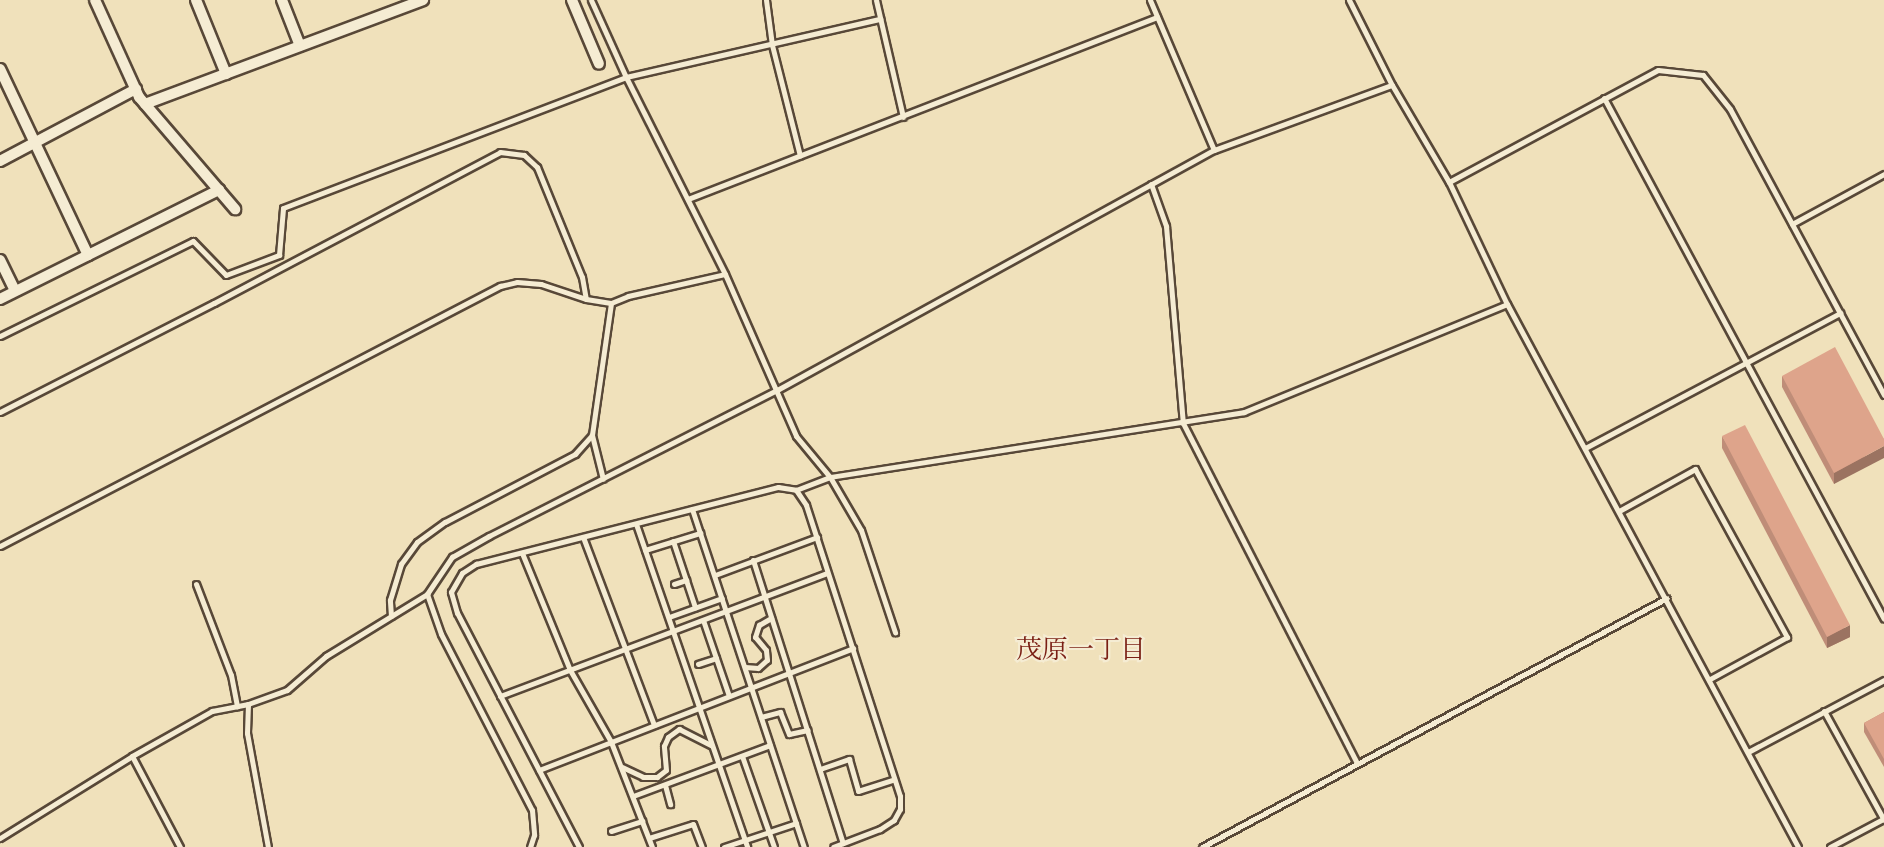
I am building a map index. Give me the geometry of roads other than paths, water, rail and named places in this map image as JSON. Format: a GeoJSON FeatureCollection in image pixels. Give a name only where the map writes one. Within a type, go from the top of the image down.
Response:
{"type":"FeatureCollection","features":[{"type":"Feature","properties":{"kind":"street"},"geometry":{"type":"LineString","coordinates":[[95,0],[145,104],[235,209]]}},
{"type":"Feature","properties":{"kind":"street"},"geometry":{"type":"LineString","coordinates":[[196,0],[226,74]]}},
{"type":"Feature","properties":{"kind":"street"},"geometry":{"type":"LineString","coordinates":[[282,0],[300,46]]}},
{"type":"Feature","properties":{"kind":"street"},"geometry":{"type":"LineString","coordinates":[[145,104],[423,0]]}},
{"type":"Feature","properties":{"kind":"street"},"geometry":{"type":"LineString","coordinates":[[572,0],[598,64]]}},
{"type":"Feature","properties":{"kind":"street"},"geometry":{"type":"LineString","coordinates":[[0,69],[88,255]]}},
{"type":"Feature","properties":{"kind":"street"},"geometry":{"type":"LineString","coordinates":[[0,161],[136,89]]}},
{"type":"Feature","properties":{"kind":"street"},"geometry":{"type":"LineString","coordinates":[[0,299],[219,190]]}},
{"type":"Feature","properties":{"kind":"street"},"geometry":{"type":"LineString","coordinates":[[0,260],[15,291]]}},
{"type":"Feature","properties":{"kind":"lane"},"geometry":{"type":"LineString","coordinates":[[591,0],[626,77],[725,274],[796,435],[830,477],[861,530],[895,632]]}},
{"type":"Feature","properties":{"kind":"lane"},"geometry":{"type":"LineString","coordinates":[[766,0],[772,45],[800,156]]}},
{"type":"Feature","properties":{"kind":"lane"},"geometry":{"type":"LineString","coordinates":[[876,0],[903,117]]}},
{"type":"Feature","properties":{"kind":"lane"},"geometry":{"type":"LineString","coordinates":[[1150,0],[1214,150]]}},
{"type":"Feature","properties":{"kind":"lane"},"geometry":{"type":"LineString","coordinates":[[1349,0],[1392,85],[1449,182],[1507,304],[1667,598],[1798,847]]}},
{"type":"Feature","properties":{"kind":"lane"},"geometry":{"type":"LineString","coordinates":[[688,199],[1157,17]]}},
{"type":"Feature","properties":{"kind":"lane"},"geometry":{"type":"LineString","coordinates":[[0,336],[193,241],[225,275],[279,255],[283,208],[626,77],[880,19]]}},
{"type":"Feature","properties":{"kind":"lane"},"geometry":{"type":"LineString","coordinates":[[1449,182],[1658,70],[1703,75],[1730,109],[1884,395]]}},
{"type":"Feature","properties":{"kind":"lane"},"geometry":{"type":"LineString","coordinates":[[0,838],[132,756],[212,711],[248,704],[287,690],[326,656],[427,594],[452,557],[777,390],[1214,150],[1392,85]]}},
{"type":"Feature","properties":{"kind":"lane"},"geometry":{"type":"LineString","coordinates":[[1604,98],[1884,619]]}},
{"type":"Feature","properties":{"kind":"lane"},"geometry":{"type":"LineString","coordinates":[[0,412],[214,303],[500,152],[524,155],[537,167],[582,277],[586,299]]}},
{"type":"Feature","properties":{"kind":"lane"},"geometry":{"type":"LineString","coordinates":[[1792,224],[1884,174]]}},
{"type":"Feature","properties":{"kind":"lane"},"geometry":{"type":"LineString","coordinates":[[1151,184],[1166,226],[1183,423],[1357,764]]}},
{"type":"Feature","properties":{"kind":"lane"},"geometry":{"type":"LineString","coordinates":[[0,546],[500,286],[517,282],[541,284],[586,299],[611,303],[628,296],[725,274]]}},
{"type":"Feature","properties":{"kind":"lane"},"geometry":{"type":"LineString","coordinates":[[603,479],[592,435],[611,303]]}},
{"type":"Feature","properties":{"kind":"lane"},"geometry":{"type":"LineString","coordinates":[[579,847],[457,613],[451,592],[462,573],[476,564],[778,487],[796,490],[830,477],[1244,412],[1507,304]]}},
{"type":"Feature","properties":{"kind":"lane"},"geometry":{"type":"LineString","coordinates":[[1585,448],[1840,313]]}},
{"type":"Feature","properties":{"kind":"lane"},"geometry":{"type":"LineString","coordinates":[[391,616],[390,600],[401,564],[417,542],[445,522],[575,454],[592,435]]}},
{"type":"Feature","properties":{"kind":"lane"},"geometry":{"type":"LineString","coordinates":[[1619,511],[1695,469],[1787,637],[1710,679]]}},
{"type":"Feature","properties":{"kind":"lane"},"geometry":{"type":"LineString","coordinates":[[796,490],[806,505],[817,537],[900,796],[900,809],[894,820],[833,847]]}},
{"type":"Feature","properties":{"kind":"lane"},"geometry":{"type":"LineString","coordinates":[[692,509],[804,847]]}},
{"type":"Feature","properties":{"kind":"lane"},"geometry":{"type":"LineString","coordinates":[[636,524],[747,847]]}},
{"type":"Feature","properties":{"kind":"lane"},"geometry":{"type":"LineString","coordinates":[[645,550],[700,532]]}},
{"type":"Feature","properties":{"kind":"lane"},"geometry":{"type":"LineString","coordinates":[[583,537],[623,650],[654,725]]}},
{"type":"Feature","properties":{"kind":"lane"},"geometry":{"type":"LineString","coordinates":[[715,575],[817,537]]}},
{"type":"Feature","properties":{"kind":"lane"},"geometry":{"type":"LineString","coordinates":[[673,541],[695,607]]}},
{"type":"Feature","properties":{"kind":"lane"},"geometry":{"type":"LineString","coordinates":[[522,553],[570,670],[611,742],[652,847]]}},
{"type":"Feature","properties":{"kind":"lane"},"geometry":{"type":"LineString","coordinates":[[753,560],[843,843]]}},
{"type":"Feature","properties":{"kind":"lane"},"geometry":{"type":"LineString","coordinates":[[500,696],[827,573]]}},
{"type":"Feature","properties":{"kind":"lane"},"geometry":{"type":"LineString","coordinates":[[674,584],[686,580]]}},
{"type":"Feature","properties":{"kind":"lane"},"geometry":{"type":"LineString","coordinates":[[196,584],[231,675],[237,706]]}},
{"type":"Feature","properties":{"kind":"lane"},"geometry":{"type":"LineString","coordinates":[[427,594],[441,634],[532,810],[534,835],[530,847]]}},
{"type":"Feature","properties":{"kind":"lane"},"geometry":{"type":"LineString","coordinates":[[669,617],[722,597]]}},
{"type":"Feature","properties":{"kind":"lane"},"geometry":{"type":"LineString","coordinates":[[1202,847],[1667,598]]}},
{"type":"Feature","properties":{"kind":"lane"},"geometry":{"type":"LineString","coordinates":[[746,667],[758,668],[767,660],[768,655],[758,642],[756,631],[759,625],[771,618]]}},
{"type":"Feature","properties":{"kind":"lane"},"geometry":{"type":"LineString","coordinates":[[703,620],[729,696]]}},
{"type":"Feature","properties":{"kind":"lane"},"geometry":{"type":"LineString","coordinates":[[539,770],[852,648]]}},
{"type":"Feature","properties":{"kind":"lane"},"geometry":{"type":"LineString","coordinates":[[698,664],[716,658]]}},
{"type":"Feature","properties":{"kind":"lane"},"geometry":{"type":"LineString","coordinates":[[1748,752],[1884,680]]}},
{"type":"Feature","properties":{"kind":"lane"},"geometry":{"type":"LineString","coordinates":[[248,704],[247,733],[268,847]]}},
{"type":"Feature","properties":{"kind":"lane"},"geometry":{"type":"LineString","coordinates":[[1824,711],[1884,819],[1830,847]]}},
{"type":"Feature","properties":{"kind":"lane"},"geometry":{"type":"LineString","coordinates":[[761,717],[780,712],[789,734],[808,730]]}},
{"type":"Feature","properties":{"kind":"lane"},"geometry":{"type":"LineString","coordinates":[[622,767],[643,777],[657,777],[666,770],[664,746],[668,736],[679,729],[711,745]]}},
{"type":"Feature","properties":{"kind":"lane"},"geometry":{"type":"LineString","coordinates":[[633,796],[770,745]]}},
{"type":"Feature","properties":{"kind":"lane"},"geometry":{"type":"LineString","coordinates":[[132,756],[180,847]]}},
{"type":"Feature","properties":{"kind":"lane"},"geometry":{"type":"LineString","coordinates":[[742,756],[774,847]]}},
{"type":"Feature","properties":{"kind":"lane"},"geometry":{"type":"LineString","coordinates":[[820,769],[849,759],[858,791],[894,779]]}},
{"type":"Feature","properties":{"kind":"lane"},"geometry":{"type":"LineString","coordinates":[[665,785],[670,804]]}},
{"type":"Feature","properties":{"kind":"lane"},"geometry":{"type":"LineString","coordinates":[[611,831],[642,821]]}},
{"type":"Feature","properties":{"kind":"lane"},"geometry":{"type":"LineString","coordinates":[[724,847],[796,823]]}},
{"type":"Feature","properties":{"kind":"lane"},"geometry":{"type":"LineString","coordinates":[[648,838],[693,824],[702,847]]}},
{"type":"Feature","properties":{"kind":"district","name":"茂原一丁目"},"geometry":{"type":"Point","coordinates":[1081,651]}}]}
